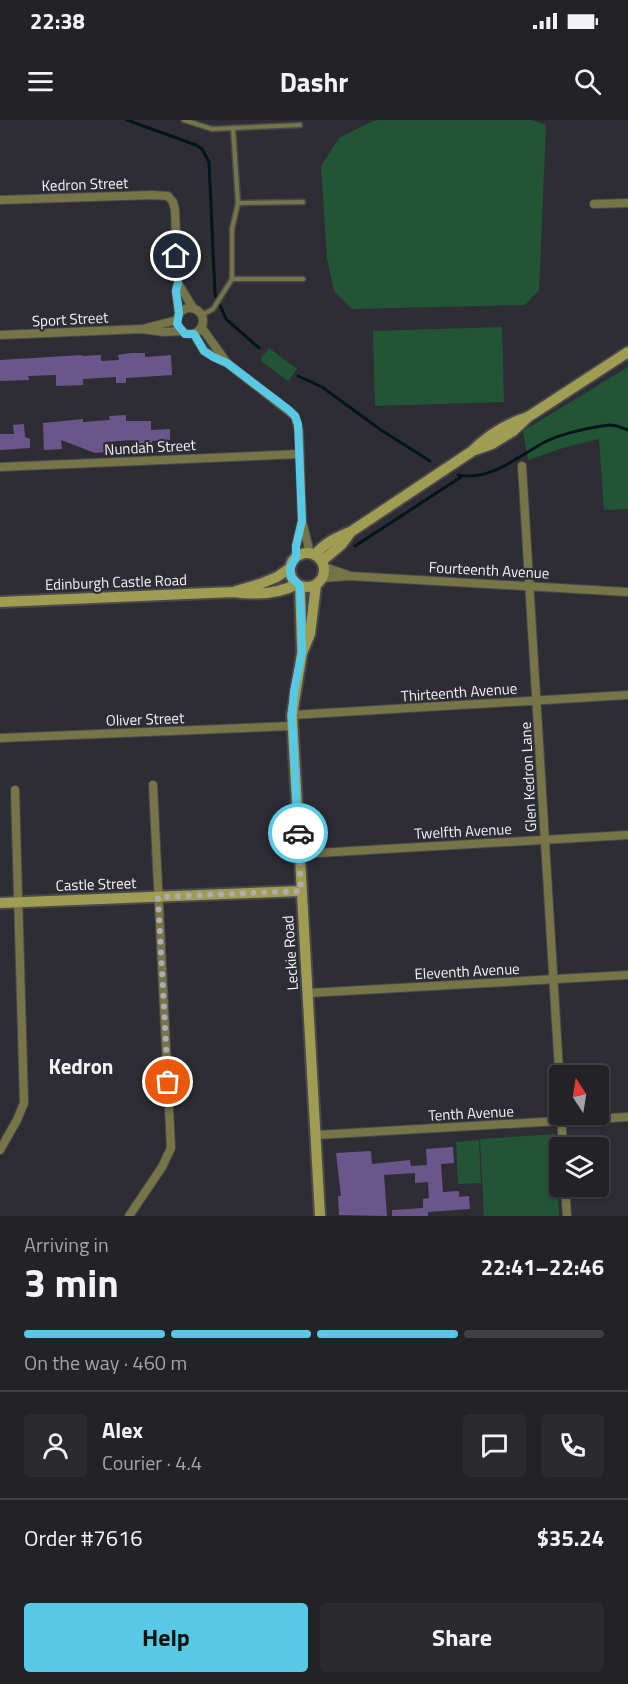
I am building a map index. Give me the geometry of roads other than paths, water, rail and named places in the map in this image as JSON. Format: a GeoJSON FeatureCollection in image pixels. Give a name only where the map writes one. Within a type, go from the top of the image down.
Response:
{"type":"FeatureCollection","features":[{"type":"Feature","properties":{"kind":"street","name":"Kedron Street"},"geometry":{"type":"LineString","coordinates":[[0,200],[160,195],[170,198],[175,206],[178,283]]}},
{"type":"Feature","properties":{"kind":"street"},"geometry":{"type":"LineString","coordinates":[[594,204],[628,203]]}},
{"type":"Feature","properties":{"kind":"street"},"geometry":{"type":"LineString","coordinates":[[178,283],[193,308],[202,315],[202,328],[227,363]]}},
{"type":"Feature","properties":{"kind":"street"},"geometry":{"type":"LineString","coordinates":[[178,283],[176,291],[178,317],[182,331],[194,334],[202,328]]}},
{"type":"Feature","properties":{"kind":"street"},"geometry":{"type":"LineString","coordinates":[[178,317],[185,309],[193,308]]}},
{"type":"Feature","properties":{"kind":"street","name":"Sport Street"},"geometry":{"type":"LineString","coordinates":[[142,329],[178,317]]}},
{"type":"Feature","properties":{"kind":"street","name":"Sport Street"},"geometry":{"type":"LineString","coordinates":[[0,335],[142,329],[164,332],[182,331]]}},
{"type":"Feature","properties":{"kind":"street"},"geometry":{"type":"LineString","coordinates":[[194,334],[204,351],[227,363],[293,413],[298,424],[302,521],[296,546],[296,557],[290,568],[291,577],[298,585]]}},
{"type":"Feature","properties":{"kind":"street"},"geometry":{"type":"LineString","coordinates":[[318,566],[321,548],[334,538],[352,531],[471,452],[487,437],[508,423],[528,417],[628,352]]}},
{"type":"Feature","properties":{"kind":"street","name":"Nundah Street"},"geometry":{"type":"LineString","coordinates":[[0,467],[300,454]]}},
{"type":"Feature","properties":{"kind":"street","name":"Glen Kedron Lane"},"geometry":{"type":"LineString","coordinates":[[522,466],[559,1065]]}},
{"type":"Feature","properties":{"kind":"street"},"geometry":{"type":"LineString","coordinates":[[302,521],[318,566]]}},
{"type":"Feature","properties":{"kind":"street"},"geometry":{"type":"LineString","coordinates":[[296,557],[318,566]]}},
{"type":"Feature","properties":{"kind":"street","name":"Fourteenth Avenue"},"geometry":{"type":"LineString","coordinates":[[318,566],[349,576],[628,592]]}},
{"type":"Feature","properties":{"kind":"street","name":"Edinburgh Castle Road"},"geometry":{"type":"LineString","coordinates":[[0,602],[233,592],[253,595],[286,590],[298,585],[311,587],[318,566]]}},
{"type":"Feature","properties":{"kind":"street","name":"Leckie Road"},"geometry":{"type":"LineString","coordinates":[[318,566],[310,634],[302,653],[294,691],[292,721],[320,1216]]}},
{"type":"Feature","properties":{"kind":"street","name":"Edinburgh Castle Road"},"geometry":{"type":"LineString","coordinates":[[233,592],[278,577],[290,568]]}},
{"type":"Feature","properties":{"kind":"street","name":"Leckie Road"},"geometry":{"type":"LineString","coordinates":[[298,585],[302,653]]}},
{"type":"Feature","properties":{"kind":"street","name":"Thirteenth Avenue"},"geometry":{"type":"LineString","coordinates":[[292,721],[537,700],[628,695]]}},
{"type":"Feature","properties":{"kind":"street","name":"Oliver Street"},"geometry":{"type":"LineString","coordinates":[[0,738],[292,721]]}},
{"type":"Feature","properties":{"kind":"street"},"geometry":{"type":"LineString","coordinates":[[129,1216],[162,1167],[171,1148],[153,785]]}},
{"type":"Feature","properties":{"kind":"street"},"geometry":{"type":"LineString","coordinates":[[0,1150],[24,1103],[15,790]]}},
{"type":"Feature","properties":{"kind":"street","name":"Twelfth Avenue"},"geometry":{"type":"LineString","coordinates":[[300,854],[628,835]]}},
{"type":"Feature","properties":{"kind":"street","name":"Castle Street"},"geometry":{"type":"LineString","coordinates":[[0,903],[301,891]]}},
{"type":"Feature","properties":{"kind":"street","name":"Eleventh Avenue"},"geometry":{"type":"LineString","coordinates":[[308,993],[628,975]]}},
{"type":"Feature","properties":{"kind":"street","name":"Tenth Avenue"},"geometry":{"type":"LineString","coordinates":[[609,1117],[628,1117]]}},
{"type":"Feature","properties":{"kind":"street","name":"Tenth Avenue"},"geometry":{"type":"LineString","coordinates":[[315,1135],[549,1119]]}},
{"type":"Feature","properties":{"kind":"street"},"geometry":{"type":"LineString","coordinates":[[566,1197],[567,1216]]}},
{"type":"Feature","properties":{"kind":"lane"},"geometry":{"type":"LineString","coordinates":[[184,120],[212,129],[300,125]]}},
{"type":"Feature","properties":{"kind":"lane"},"geometry":{"type":"LineString","coordinates":[[202,315],[213,309],[232,279],[232,229],[238,203],[233,128]]}},
{"type":"Feature","properties":{"kind":"lane"},"geometry":{"type":"LineString","coordinates":[[238,203],[303,202]]}},
{"type":"Feature","properties":{"kind":"lane"},"geometry":{"type":"LineString","coordinates":[[232,279],[303,279]]}},
{"type":"Feature","properties":{"kind":"waterway"},"geometry":{"type":"LineString","coordinates":[[127,120],[202,149],[209,162],[215,294],[226,319],[259,348]]}},
{"type":"Feature","properties":{"kind":"waterway"},"geometry":{"type":"LineString","coordinates":[[298,376],[322,387],[381,430],[430,461]]}},
{"type":"Feature","properties":{"kind":"waterway"},"geometry":{"type":"LineString","coordinates":[[458,475],[481,475],[492,471],[543,443],[575,431],[610,425],[628,430]]}},
{"type":"Feature","properties":{"kind":"waterway"},"geometry":{"type":"LineString","coordinates":[[355,546],[461,477]]}},
{"type":"Feature","properties":{"kind":"district","name":"Kedron"},"geometry":{"type":"Point","coordinates":[81,1066]}}]}
